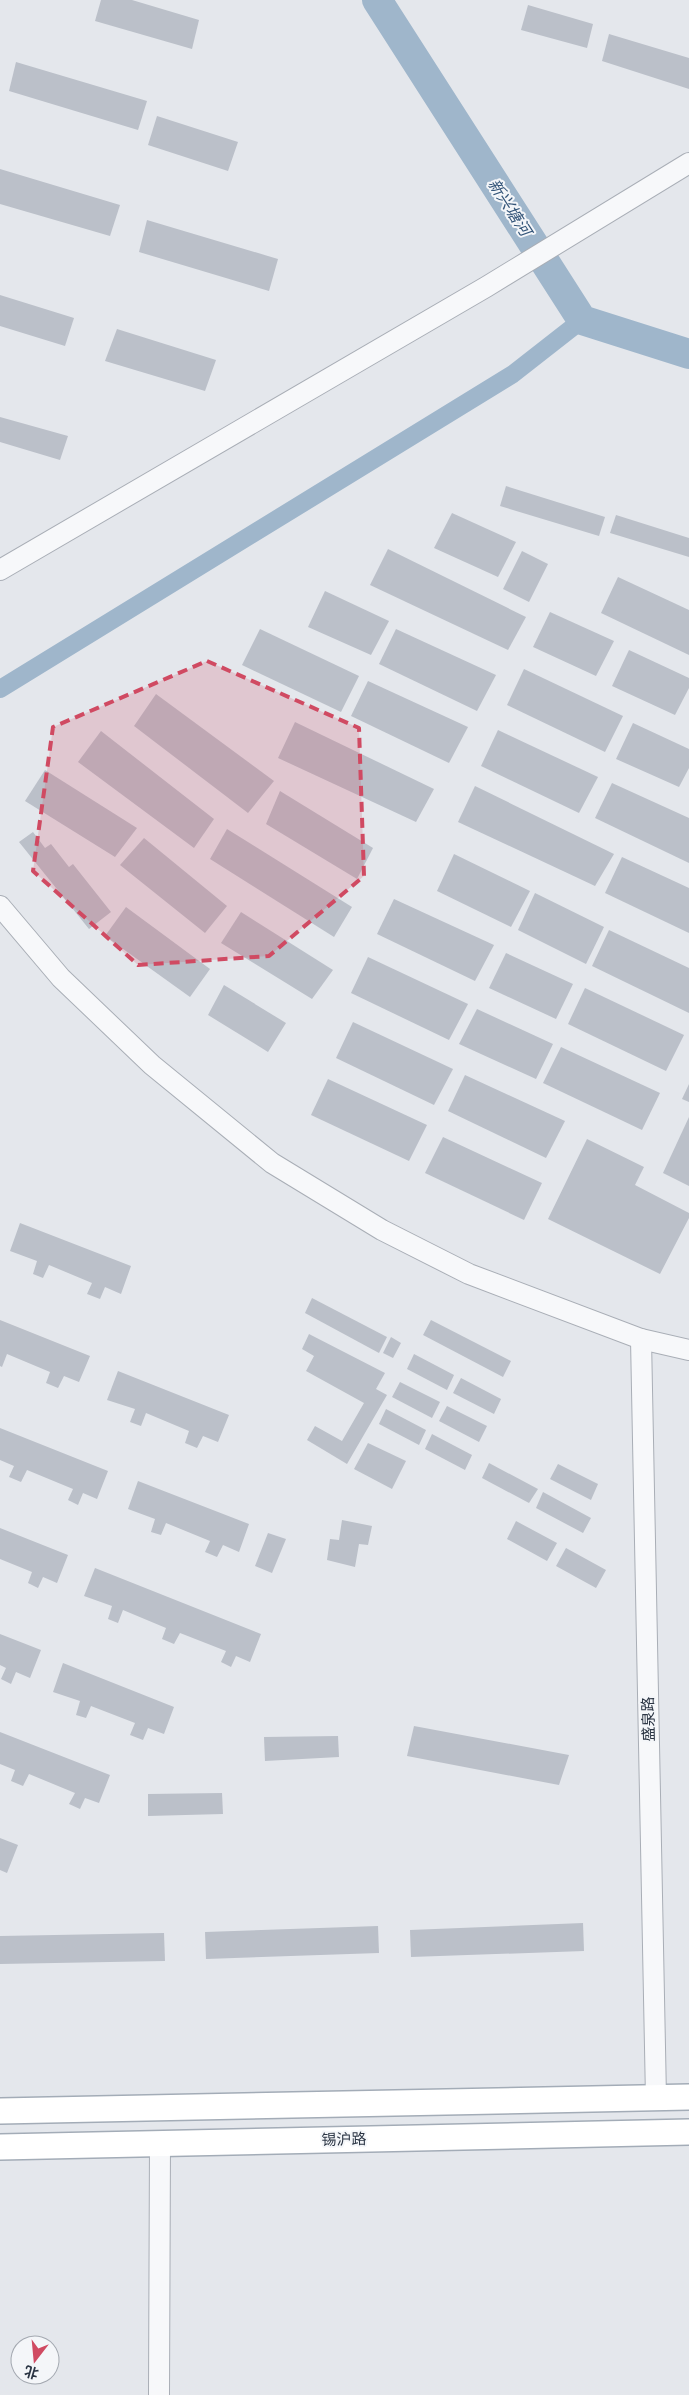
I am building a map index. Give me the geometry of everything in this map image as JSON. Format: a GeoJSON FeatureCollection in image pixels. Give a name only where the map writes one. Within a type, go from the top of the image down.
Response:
{"type":"FeatureCollection","features":[{"type":"Feature","properties":{"kind":"main road"},"geometry":{"type":"LineString","coordinates":[[0,2111],[689,2097]]}},
{"type":"Feature","properties":{"kind":"main road","name":"锡沪路"},"geometry":{"type":"LineString","coordinates":[[0,2147],[689,2132]]}},
{"type":"Feature","properties":{"kind":"street"},"geometry":{"type":"LineString","coordinates":[[0,570],[486,287],[689,163]]}},
{"type":"Feature","properties":{"kind":"street"},"geometry":{"type":"LineString","coordinates":[[0,906],[61,978],[152,1065],[272,1163],[382,1230],[469,1274],[641,1340],[689,1350]]}},
{"type":"Feature","properties":{"kind":"street","name":"盛泉路"},"geometry":{"type":"LineString","coordinates":[[641,1340],[656,2098]]}},
{"type":"Feature","properties":{"kind":"street"},"geometry":{"type":"LineString","coordinates":[[159,2395],[160,2143]]}},
{"type":"Feature","properties":{"kind":"highlighted area"},"geometry":{"type":"Polygon","coordinates":[[[207,661],[359,728],[364,876],[269,956],[138,965],[33,871],[53,727],[207,661]]]}},
{"type":"Feature","properties":{"kind":"building"},"geometry":{"type":"Polygon","coordinates":[[[101,0],[132,0],[199,20],[192,49],[95,21],[101,0]]]}},
{"type":"Feature","properties":{"kind":"building"},"geometry":{"type":"Polygon","coordinates":[[[528,5],[593,24],[587,48],[521,30],[528,5]]]}},
{"type":"Feature","properties":{"kind":"building"},"geometry":{"type":"Polygon","coordinates":[[[609,34],[689,58],[689,89],[602,61],[609,34]]]}},
{"type":"Feature","properties":{"kind":"building"},"geometry":{"type":"Polygon","coordinates":[[[16,62],[147,101],[138,130],[9,91],[16,62]]]}},
{"type":"Feature","properties":{"kind":"building"},"geometry":{"type":"Polygon","coordinates":[[[157,116],[238,142],[228,171],[148,145],[157,116]]]}},
{"type":"Feature","properties":{"kind":"building"},"geometry":{"type":"Polygon","coordinates":[[[0,169],[120,205],[110,236],[0,204],[0,169]]]}},
{"type":"Feature","properties":{"kind":"building"},"geometry":{"type":"Polygon","coordinates":[[[147,220],[278,259],[269,291],[139,252],[147,220]]]}},
{"type":"Feature","properties":{"kind":"building"},"geometry":{"type":"Polygon","coordinates":[[[0,295],[74,318],[65,346],[0,326],[0,295]]]}},
{"type":"Feature","properties":{"kind":"building"},"geometry":{"type":"Polygon","coordinates":[[[117,329],[216,360],[205,391],[105,361],[117,329]]]}},
{"type":"Feature","properties":{"kind":"building"},"geometry":{"type":"Polygon","coordinates":[[[0,417],[68,436],[60,460],[0,442],[0,417]]]}},
{"type":"Feature","properties":{"kind":"building"},"geometry":{"type":"Polygon","coordinates":[[[506,486],[605,517],[599,536],[500,506],[506,486]]]}},
{"type":"Feature","properties":{"kind":"building"},"geometry":{"type":"Polygon","coordinates":[[[452,513],[516,542],[498,577],[434,548],[452,513]]]}},
{"type":"Feature","properties":{"kind":"building"},"geometry":{"type":"Polygon","coordinates":[[[616,515],[689,538],[689,557],[610,533],[616,515]]]}},
{"type":"Feature","properties":{"kind":"building"},"geometry":{"type":"Polygon","coordinates":[[[388,549],[526,617],[508,650],[370,585],[388,549]]]}},
{"type":"Feature","properties":{"kind":"building"},"geometry":{"type":"Polygon","coordinates":[[[522,551],[548,564],[529,602],[503,589],[522,551]]]}},
{"type":"Feature","properties":{"kind":"building"},"geometry":{"type":"Polygon","coordinates":[[[618,577],[689,610],[689,655],[601,613],[618,577]]]}},
{"type":"Feature","properties":{"kind":"building"},"geometry":{"type":"Polygon","coordinates":[[[325,591],[389,621],[371,655],[308,627],[325,591]]]}},
{"type":"Feature","properties":{"kind":"building"},"geometry":{"type":"Polygon","coordinates":[[[550,612],[614,641],[596,676],[533,647],[550,612]]]}},
{"type":"Feature","properties":{"kind":"building"},"geometry":{"type":"Polygon","coordinates":[[[260,629],[359,676],[341,712],[242,665],[260,629]]]}},
{"type":"Feature","properties":{"kind":"building"},"geometry":{"type":"Polygon","coordinates":[[[396,629],[496,675],[477,711],[379,664],[396,629]]]}},
{"type":"Feature","properties":{"kind":"building"},"geometry":{"type":"Polygon","coordinates":[[[629,650],[689,678],[689,688],[675,715],[612,686],[629,650]]]}},
{"type":"Feature","properties":{"kind":"building"},"geometry":{"type":"Polygon","coordinates":[[[524,669],[623,716],[605,752],[507,705],[524,669]]]}},
{"type":"Feature","properties":{"kind":"building"},"geometry":{"type":"Polygon","coordinates":[[[368,681],[468,727],[449,763],[351,716],[368,681]]]}},
{"type":"Feature","properties":{"kind":"building"},"geometry":{"type":"Polygon","coordinates":[[[156,694],[274,781],[248,813],[134,726],[156,694]]]}},
{"type":"Feature","properties":{"kind":"building"},"geometry":{"type":"Polygon","coordinates":[[[295,722],[434,789],[416,822],[278,758],[295,722]]]}},
{"type":"Feature","properties":{"kind":"building"},"geometry":{"type":"Polygon","coordinates":[[[633,723],[689,749],[689,768],[679,787],[616,759],[633,723]]]}},
{"type":"Feature","properties":{"kind":"building"},"geometry":{"type":"Polygon","coordinates":[[[498,730],[598,777],[579,813],[481,766],[498,730]]]}},
{"type":"Feature","properties":{"kind":"building"},"geometry":{"type":"Polygon","coordinates":[[[101,731],[214,819],[194,848],[78,762],[101,731]]]}},
{"type":"Feature","properties":{"kind":"building"},"geometry":{"type":"Polygon","coordinates":[[[45,770],[137,828],[115,857],[25,801],[45,770]]]}},
{"type":"Feature","properties":{"kind":"building"},"geometry":{"type":"Polygon","coordinates":[[[612,783],[689,818],[689,863],[595,818],[612,783]]]}},
{"type":"Feature","properties":{"kind":"building"},"geometry":{"type":"Polygon","coordinates":[[[475,786],[614,854],[595,886],[458,822],[475,786]]]}},
{"type":"Feature","properties":{"kind":"building"},"geometry":{"type":"Polygon","coordinates":[[[280,791],[373,848],[357,879],[266,824],[280,791]]]}},
{"type":"Feature","properties":{"kind":"building"},"geometry":{"type":"Polygon","coordinates":[[[227,829],[352,907],[334,937],[210,859],[227,829]]]}},
{"type":"Feature","properties":{"kind":"building"},"geometry":{"type":"Polygon","coordinates":[[[33,832],[45,848],[51,844],[69,867],[73,864],[111,912],[89,929],[19,842],[33,832]]]}},
{"type":"Feature","properties":{"kind":"building"},"geometry":{"type":"Polygon","coordinates":[[[144,838],[227,906],[205,933],[120,865],[144,838]]]}},
{"type":"Feature","properties":{"kind":"building"},"geometry":{"type":"Polygon","coordinates":[[[454,854],[530,891],[511,927],[437,891],[454,854]]]}},
{"type":"Feature","properties":{"kind":"building"},"geometry":{"type":"Polygon","coordinates":[[[622,857],[689,888],[689,933],[605,893],[622,857]]]}},
{"type":"Feature","properties":{"kind":"building"},"geometry":{"type":"Polygon","coordinates":[[[535,893],[604,927],[586,964],[518,930],[535,893]]]}},
{"type":"Feature","properties":{"kind":"building"},"geometry":{"type":"Polygon","coordinates":[[[394,899],[494,945],[475,981],[377,934],[394,899]]]}},
{"type":"Feature","properties":{"kind":"building"},"geometry":{"type":"Polygon","coordinates":[[[126,907],[210,969],[190,997],[105,936],[126,907]]]}},
{"type":"Feature","properties":{"kind":"building"},"geometry":{"type":"Polygon","coordinates":[[[241,912],[333,970],[312,999],[221,943],[241,912]]]}},
{"type":"Feature","properties":{"kind":"building"},"geometry":{"type":"Polygon","coordinates":[[[609,930],[689,968],[689,1013],[592,966],[609,930]]]}},
{"type":"Feature","properties":{"kind":"building"},"geometry":{"type":"Polygon","coordinates":[[[506,953],[573,984],[556,1019],[489,988],[506,953]]]}},
{"type":"Feature","properties":{"kind":"building"},"geometry":{"type":"Polygon","coordinates":[[[368,957],[468,1004],[449,1040],[351,993],[368,957]]]}},
{"type":"Feature","properties":{"kind":"building"},"geometry":{"type":"Polygon","coordinates":[[[224,985],[286,1023],[268,1052],[208,1015],[224,985]]]}},
{"type":"Feature","properties":{"kind":"building"},"geometry":{"type":"Polygon","coordinates":[[[585,988],[684,1035],[666,1071],[568,1024],[585,988]]]}},
{"type":"Feature","properties":{"kind":"building"},"geometry":{"type":"Polygon","coordinates":[[[477,1009],[553,1044],[536,1079],[459,1044],[477,1009]]]}},
{"type":"Feature","properties":{"kind":"building"},"geometry":{"type":"Polygon","coordinates":[[[353,1022],[453,1069],[434,1105],[336,1058],[353,1022]]]}},
{"type":"Feature","properties":{"kind":"building"},"geometry":{"type":"Polygon","coordinates":[[[561,1047],[660,1093],[642,1130],[543,1083],[561,1047]]]}},
{"type":"Feature","properties":{"kind":"building"},"geometry":{"type":"Polygon","coordinates":[[[465,1075],[565,1121],[546,1158],[448,1111],[465,1075]]]}},
{"type":"Feature","properties":{"kind":"building"},"geometry":{"type":"Polygon","coordinates":[[[328,1079],[427,1125],[409,1161],[311,1115],[328,1079]]]}},
{"type":"Feature","properties":{"kind":"building"},"geometry":{"type":"Polygon","coordinates":[[[689,1084],[689,1102],[682,1099],[689,1084]]]}},
{"type":"Feature","properties":{"kind":"building"},"geometry":{"type":"Polygon","coordinates":[[[689,1117],[689,1186],[663,1173],[689,1117]]]}},
{"type":"Feature","properties":{"kind":"building"},"geometry":{"type":"Polygon","coordinates":[[[443,1137],[542,1183],[524,1220],[425,1173],[443,1137]]]}},
{"type":"Feature","properties":{"kind":"building"},"geometry":{"type":"Polygon","coordinates":[[[587,1139],[644,1167],[635,1185],[689,1213],[689,1218],[660,1274],[548,1219],[587,1139]]]}},
{"type":"Feature","properties":{"kind":"building"},"geometry":{"type":"Polygon","coordinates":[[[20,1223],[131,1266],[121,1294],[105,1287],[100,1299],[87,1294],[92,1283],[49,1265],[43,1278],[33,1274],[37,1261],[10,1251],[20,1223]]]}},
{"type":"Feature","properties":{"kind":"building"},"geometry":{"type":"Polygon","coordinates":[[[312,1298],[387,1337],[379,1353],[305,1313],[312,1298]]]}},
{"type":"Feature","properties":{"kind":"building"},"geometry":{"type":"Polygon","coordinates":[[[0,1320],[90,1356],[79,1382],[64,1376],[58,1388],[46,1383],[50,1372],[7,1354],[2,1367],[0,1366],[0,1320]]]}},
{"type":"Feature","properties":{"kind":"building"},"geometry":{"type":"Polygon","coordinates":[[[431,1320],[511,1361],[503,1377],[423,1335],[431,1320]]]}},
{"type":"Feature","properties":{"kind":"building"},"geometry":{"type":"Polygon","coordinates":[[[309,1334],[385,1373],[376,1389],[387,1395],[347,1464],[307,1440],[315,1426],[342,1441],[364,1403],[306,1371],[314,1356],[302,1349],[309,1334]]]}},
{"type":"Feature","properties":{"kind":"building"},"geometry":{"type":"Polygon","coordinates":[[[391,1337],[401,1343],[393,1358],[383,1353],[391,1337]]]}},
{"type":"Feature","properties":{"kind":"building"},"geometry":{"type":"Polygon","coordinates":[[[414,1354],[454,1375],[447,1390],[407,1369],[414,1354]]]}},
{"type":"Feature","properties":{"kind":"building"},"geometry":{"type":"Polygon","coordinates":[[[118,1371],[229,1415],[218,1442],[203,1436],[197,1448],[185,1443],[189,1431],[146,1413],[141,1426],[130,1422],[135,1409],[107,1400],[118,1371]]]}},
{"type":"Feature","properties":{"kind":"building"},"geometry":{"type":"Polygon","coordinates":[[[461,1378],[501,1399],[494,1414],[453,1393],[461,1378]]]}},
{"type":"Feature","properties":{"kind":"building"},"geometry":{"type":"Polygon","coordinates":[[[400,1382],[440,1402],[432,1418],[392,1397],[400,1382]]]}},
{"type":"Feature","properties":{"kind":"building"},"geometry":{"type":"Polygon","coordinates":[[[447,1406],[487,1426],[479,1442],[439,1421],[447,1406]]]}},
{"type":"Feature","properties":{"kind":"building"},"geometry":{"type":"Polygon","coordinates":[[[386,1409],[426,1430],[419,1445],[379,1424],[386,1409]]]}},
{"type":"Feature","properties":{"kind":"building"},"geometry":{"type":"Polygon","coordinates":[[[0,1428],[108,1471],[97,1499],[83,1493],[78,1505],[68,1500],[73,1489],[27,1470],[21,1482],[9,1477],[14,1466],[0,1460],[0,1428]]]}},
{"type":"Feature","properties":{"kind":"building"},"geometry":{"type":"Polygon","coordinates":[[[432,1434],[472,1455],[465,1470],[425,1449],[432,1434]]]}},
{"type":"Feature","properties":{"kind":"building"},"geometry":{"type":"Polygon","coordinates":[[[368,1443],[406,1461],[392,1489],[354,1469],[368,1443]]]}},
{"type":"Feature","properties":{"kind":"building"},"geometry":{"type":"Polygon","coordinates":[[[489,1463],[538,1489],[529,1503],[482,1478],[489,1463]]]}},
{"type":"Feature","properties":{"kind":"building"},"geometry":{"type":"Polygon","coordinates":[[[558,1464],[598,1484],[591,1500],[550,1479],[558,1464]]]}},
{"type":"Feature","properties":{"kind":"building"},"geometry":{"type":"Polygon","coordinates":[[[138,1481],[249,1524],[239,1552],[223,1545],[217,1557],[205,1552],[210,1541],[166,1523],[161,1535],[151,1532],[155,1519],[128,1509],[138,1481]]]}},
{"type":"Feature","properties":{"kind":"building"},"geometry":{"type":"Polygon","coordinates":[[[543,1492],[591,1518],[583,1533],[536,1508],[543,1492]]]}},
{"type":"Feature","properties":{"kind":"building"},"geometry":{"type":"Polygon","coordinates":[[[342,1520],[372,1526],[368,1545],[359,1544],[355,1567],[327,1560],[330,1539],[339,1540],[342,1520]]]}},
{"type":"Feature","properties":{"kind":"building"},"geometry":{"type":"Polygon","coordinates":[[[516,1521],[557,1543],[547,1561],[507,1539],[516,1521]]]}},
{"type":"Feature","properties":{"kind":"building"},"geometry":{"type":"Polygon","coordinates":[[[0,1528],[68,1555],[57,1583],[43,1577],[38,1588],[28,1583],[32,1572],[0,1559],[0,1528]]]}},
{"type":"Feature","properties":{"kind":"building"},"geometry":{"type":"Polygon","coordinates":[[[268,1533],[286,1539],[272,1573],[255,1566],[268,1533]]]}},
{"type":"Feature","properties":{"kind":"building"},"geometry":{"type":"Polygon","coordinates":[[[566,1548],[606,1570],[596,1588],[556,1566],[566,1548]]]}},
{"type":"Feature","properties":{"kind":"building"},"geometry":{"type":"Polygon","coordinates":[[[95,1568],[261,1634],[250,1662],[236,1656],[231,1667],[221,1662],[226,1651],[180,1633],[174,1644],[162,1639],[166,1628],[123,1610],[118,1623],[108,1619],[112,1606],[84,1596],[95,1568]]]}},
{"type":"Feature","properties":{"kind":"building"},"geometry":{"type":"Polygon","coordinates":[[[0,1634],[41,1650],[30,1678],[16,1672],[11,1684],[1,1679],[6,1668],[0,1665],[0,1634]]]}},
{"type":"Feature","properties":{"kind":"building"},"geometry":{"type":"Polygon","coordinates":[[[63,1663],[174,1707],[164,1734],[148,1728],[143,1740],[130,1735],[135,1723],[91,1706],[86,1718],[76,1715],[80,1701],[53,1692],[63,1663]]]}},
{"type":"Feature","properties":{"kind":"building"},"geometry":{"type":"Polygon","coordinates":[[[414,1726],[569,1755],[559,1785],[407,1756],[414,1726]]]}},
{"type":"Feature","properties":{"kind":"building"},"geometry":{"type":"Polygon","coordinates":[[[0,1732],[110,1775],[99,1803],[85,1798],[80,1809],[69,1804],[75,1793],[29,1774],[23,1786],[11,1781],[15,1770],[0,1764],[0,1732]]]}},
{"type":"Feature","properties":{"kind":"building"},"geometry":{"type":"Polygon","coordinates":[[[338,1736],[339,1757],[265,1761],[264,1737],[338,1736]]]}},
{"type":"Feature","properties":{"kind":"building"},"geometry":{"type":"Polygon","coordinates":[[[222,1793],[223,1814],[148,1816],[148,1794],[222,1793]]]}},
{"type":"Feature","properties":{"kind":"building"},"geometry":{"type":"Polygon","coordinates":[[[0,1838],[18,1845],[7,1873],[0,1870],[0,1838]]]}},
{"type":"Feature","properties":{"kind":"building"},"geometry":{"type":"Polygon","coordinates":[[[583,1923],[584,1951],[411,1957],[410,1930],[583,1923]]]}},
{"type":"Feature","properties":{"kind":"building"},"geometry":{"type":"Polygon","coordinates":[[[378,1926],[379,1953],[206,1959],[205,1932],[378,1926]]]}},
{"type":"Feature","properties":{"kind":"building"},"geometry":{"type":"Polygon","coordinates":[[[164,1933],[165,1961],[0,1964],[0,1936],[164,1933]]]}},
{"type":"Feature","properties":{"kind":"waterway","name":"新兴塘河"},"geometry":{"type":"LineString","coordinates":[[377,0],[582,320],[689,354]]}},
{"type":"Feature","properties":{"kind":"waterway"},"geometry":{"type":"LineString","coordinates":[[0,689],[513,374],[582,320]]}}]}
